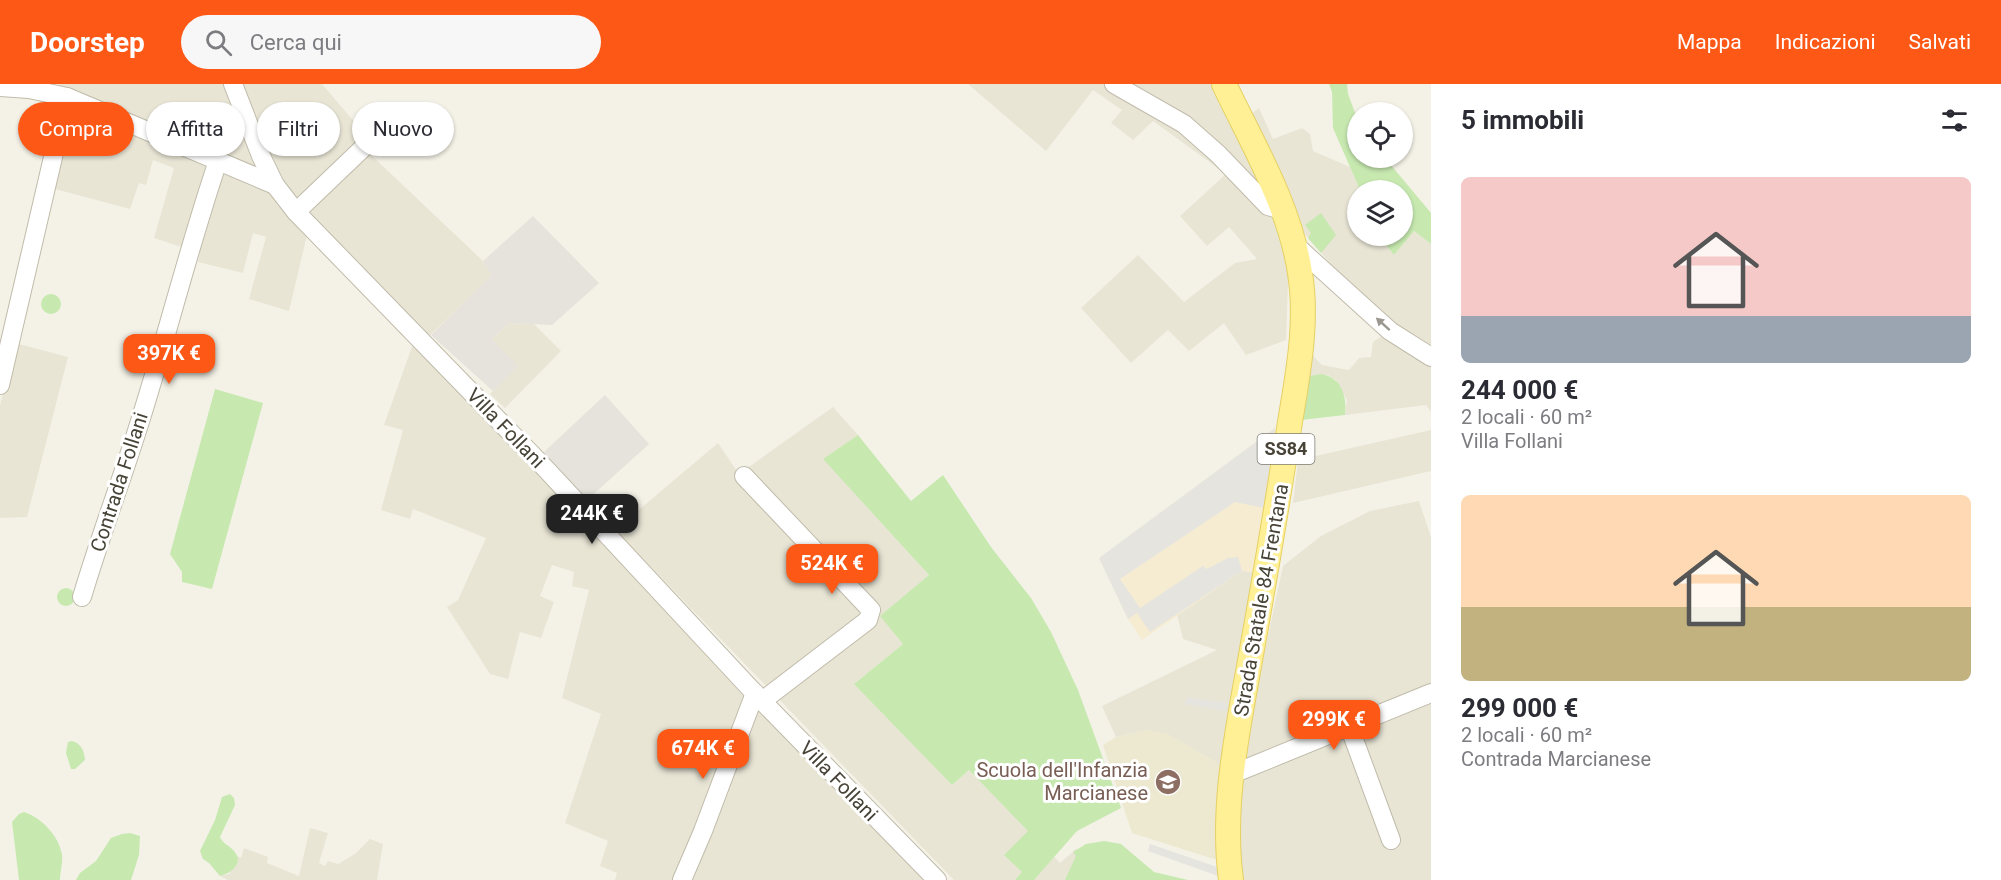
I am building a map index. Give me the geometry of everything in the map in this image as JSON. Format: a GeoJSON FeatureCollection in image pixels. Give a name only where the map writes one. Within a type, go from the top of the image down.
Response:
{"type":"FeatureCollection","features":[{"type":"Feature","properties":{"kind":"main road","name":"Strada Statale 84 Frentana"},"geometry":{"type":"LineString","coordinates":[[1224,84],[1275,191],[1294,244],[1303,294],[1303,328],[1299,364],[1275,522],[1232,770],[1227,822],[1231,880]]}},
{"type":"Feature","properties":{"kind":"street","name":"Villa Follani"},"geometry":{"type":"LineString","coordinates":[[233,84],[275,185],[296,212],[544,467],[758,697],[937,880]]}},
{"type":"Feature","properties":{"kind":"street"},"geometry":{"type":"LineString","coordinates":[[1114,84],[1184,124],[1218,154],[1268,206],[1282,210]]}},
{"type":"Feature","properties":{"kind":"street"},"geometry":{"type":"LineString","coordinates":[[0,87],[29,89],[67,97],[275,185]]}},
{"type":"Feature","properties":{"kind":"street"},"geometry":{"type":"LineString","coordinates":[[0,385],[67,97]]}},
{"type":"Feature","properties":{"kind":"street"},"geometry":{"type":"LineString","coordinates":[[296,212],[355,156]]}},
{"type":"Feature","properties":{"kind":"street","name":"Contrada Follani"},"geometry":{"type":"LineString","coordinates":[[82,597],[100,535],[135,436],[218,160]]}},
{"type":"Feature","properties":{"kind":"street"},"geometry":{"type":"LineString","coordinates":[[1294,244],[1390,331],[1431,357]]}},
{"type":"Feature","properties":{"kind":"street"},"geometry":{"type":"LineString","coordinates":[[682,880],[758,697],[868,620],[871,610],[744,476]]}},
{"type":"Feature","properties":{"kind":"street"},"geometry":{"type":"LineString","coordinates":[[1232,770],[1240,771],[1431,693]]}},
{"type":"Feature","properties":{"kind":"street"},"geometry":{"type":"LineString","coordinates":[[1349,726],[1391,840]]}},
{"type":"Feature","properties":{"kind":"shaded area"},"geometry":{"type":"Polygon","coordinates":[[[59,84],[229,84],[236,102],[146,102],[146,123],[134,118],[134,102],[98,102],[59,84]]]}},
{"type":"Feature","properties":{"kind":"shaded area"},"geometry":{"type":"Polygon","coordinates":[[[238,84],[322,84],[337,102],[257,102],[257,127],[238,84]]]}},
{"type":"Feature","properties":{"kind":"shaded area"},"geometry":{"type":"Polygon","coordinates":[[[968,84],[1215,84],[1282,237],[1292,278],[1288,284],[1286,340],[1246,355],[1224,323],[1189,351],[1168,330],[1131,363],[1081,308],[1138,255],[1184,302],[1235,263],[1257,259],[1229,227],[1207,246],[1180,216],[1226,174],[1153,121],[1133,140],[1111,123],[1122,110],[1093,90],[1046,151],[968,84]]]}},
{"type":"Feature","properties":{"kind":"shaded area"},"geometry":{"type":"Polygon","coordinates":[[[340,105],[352,119],[352,156],[372,156],[483,261],[493,275],[428,337],[288,190],[270,156],[340,156],[340,105]]]}},
{"type":"Feature","properties":{"kind":"shaded area"},"geometry":{"type":"Polygon","coordinates":[[[1259,108],[1273,139],[1302,128],[1310,134],[1313,151],[1350,168],[1356,180],[1347,180],[1347,246],[1387,246],[1394,255],[1402,246],[1413,246],[1414,231],[1431,244],[1431,412],[1426,405],[1345,415],[1347,400],[1336,380],[1328,375],[1310,376],[1311,354],[1322,365],[1349,370],[1359,358],[1371,357],[1373,342],[1398,325],[1342,277],[1304,233],[1250,115],[1259,108]]]}},
{"type":"Feature","properties":{"kind":"shaded area"},"geometry":{"type":"Polygon","coordinates":[[[245,126],[263,174],[222,156],[245,156],[245,126]]]}},
{"type":"Feature","properties":{"kind":"shaded area"},"geometry":{"type":"Polygon","coordinates":[[[134,128],[146,133],[146,156],[199,156],[268,186],[308,231],[289,311],[249,299],[266,237],[253,233],[243,273],[198,262],[200,253],[154,238],[174,168],[153,160],[146,185],[139,183],[130,209],[55,189],[63,156],[134,156],[134,128]]]}},
{"type":"Feature","properties":{"kind":"shaded area"},"geometry":{"type":"Polygon","coordinates":[[[533,216],[599,283],[552,325],[509,323],[492,339],[518,366],[493,391],[431,335],[492,275],[483,261],[533,216]]]}},
{"type":"Feature","properties":{"kind":"shaded area"},"geometry":{"type":"Polygon","coordinates":[[[509,323],[534,324],[561,351],[505,408],[490,394],[517,366],[492,339],[509,323]]]}},
{"type":"Feature","properties":{"kind":"shaded area"},"geometry":{"type":"Polygon","coordinates":[[[414,341],[931,880],[615,880],[617,873],[600,866],[608,841],[565,823],[601,714],[562,698],[589,590],[572,586],[574,572],[552,565],[540,596],[554,602],[541,638],[520,632],[508,679],[490,674],[447,607],[458,600],[486,538],[413,509],[410,519],[381,510],[403,430],[384,425],[414,341]]]}},
{"type":"Feature","properties":{"kind":"shaded area"},"geometry":{"type":"Polygon","coordinates":[[[15,343],[68,357],[27,517],[0,518],[0,406],[15,343]]]}},
{"type":"Feature","properties":{"kind":"shaded area"},"geometry":{"type":"Polygon","coordinates":[[[605,395],[649,444],[587,500],[544,452],[605,395]]]}},
{"type":"Feature","properties":{"kind":"shaded area"},"geometry":{"type":"Polygon","coordinates":[[[833,407],[858,435],[824,459],[929,575],[881,616],[903,644],[855,683],[952,785],[969,770],[1060,863],[1076,849],[1112,880],[954,880],[615,530],[718,443],[739,474],[833,407]]]}},
{"type":"Feature","properties":{"kind":"shaded area"},"geometry":{"type":"Polygon","coordinates":[[[1275,428],[1256,572],[1242,571],[1142,640],[1128,619],[1099,558],[1275,428]]]}},
{"type":"Feature","properties":{"kind":"shaded area"},"geometry":{"type":"Polygon","coordinates":[[[1275,428],[1264,508],[1235,502],[1120,579],[1140,608],[1203,566],[1207,569],[1228,558],[1238,557],[1242,571],[1150,632],[1137,613],[1128,619],[1099,558],[1275,428]]]}},
{"type":"Feature","properties":{"kind":"shaded area"},"geometry":{"type":"Polygon","coordinates":[[[1431,430],[1431,471],[1293,503],[1298,460],[1431,430]]]}},
{"type":"Feature","properties":{"kind":"shaded area"},"geometry":{"type":"Polygon","coordinates":[[[1419,501],[1431,537],[1431,880],[1240,880],[1238,795],[1252,710],[1283,566],[1321,536],[1370,511],[1419,501]]]}},
{"type":"Feature","properties":{"kind":"shaded area"},"geometry":{"type":"Polygon","coordinates":[[[1242,571],[1256,572],[1223,766],[1147,730],[1116,737],[1102,706],[1217,650],[1183,639],[1177,614],[1242,571]]]}},
{"type":"Feature","properties":{"kind":"shaded area"},"geometry":{"type":"Polygon","coordinates":[[[1187,697],[1227,703],[1226,711],[1185,704],[1187,697]]]}},
{"type":"Feature","properties":{"kind":"shaded area","name":"Scuola dell'Infanzia Marcianese"},"geometry":{"type":"Polygon","coordinates":[[[1147,730],[1168,734],[1223,766],[1220,861],[1132,833],[1103,745],[1116,737],[1147,730]]]}},
{"type":"Feature","properties":{"kind":"shaded area"},"geometry":{"type":"Polygon","coordinates":[[[310,828],[328,833],[319,863],[325,866],[328,861],[338,864],[355,854],[370,839],[383,844],[377,880],[228,880],[220,876],[229,874],[237,856],[241,858],[244,848],[268,857],[267,863],[299,876],[310,828]]]}},
{"type":"Feature","properties":{"kind":"shaded area"},"geometry":{"type":"Polygon","coordinates":[[[1150,844],[1220,868],[1221,877],[1148,851],[1150,844]]]}},
{"type":"Feature","properties":{"kind":"green space"},"geometry":{"type":"Polygon","coordinates":[[[1329,84],[1347,84],[1351,102],[1347,102],[1347,160],[1333,128],[1332,92],[1329,84]]]}},
{"type":"Feature","properties":{"kind":"green space"},"geometry":{"type":"Polygon","coordinates":[[[1350,168],[1393,168],[1403,180],[1356,180],[1350,168]]]}},
{"type":"Feature","properties":{"kind":"green space"},"geometry":{"type":"Polygon","coordinates":[[[1413,191],[1431,213],[1431,244],[1414,231],[1413,191]]]}},
{"type":"Feature","properties":{"kind":"green space"},"geometry":{"type":"Polygon","coordinates":[[[1321,213],[1336,235],[1321,253],[1308,238],[1311,233],[1305,225],[1321,213]]]}},
{"type":"Feature","properties":{"kind":"green space"},"geometry":{"type":"Polygon","coordinates":[[[1387,246],[1402,246],[1394,255],[1387,246]]]}},
{"type":"Feature","properties":{"kind":"green space"},"geometry":{"type":"Polygon","coordinates":[[[51,294],[58,297],[61,304],[58,311],[51,314],[44,311],[41,304],[44,297],[51,294]]]}},
{"type":"Feature","properties":{"kind":"green space"},"geometry":{"type":"Polygon","coordinates":[[[1321,374],[1334,379],[1342,389],[1345,415],[1301,420],[1310,376],[1321,374]]]}},
{"type":"Feature","properties":{"kind":"green space"},"geometry":{"type":"Polygon","coordinates":[[[215,389],[263,403],[212,589],[182,582],[182,572],[170,554],[215,389]]]}},
{"type":"Feature","properties":{"kind":"green space"},"geometry":{"type":"Polygon","coordinates":[[[858,435],[911,501],[943,475],[991,547],[1031,598],[1051,632],[1078,690],[1121,808],[1077,831],[1034,880],[1015,880],[1022,872],[1004,855],[1028,831],[969,770],[952,785],[854,684],[903,644],[880,616],[929,575],[823,459],[858,435]]]}},
{"type":"Feature","properties":{"kind":"green space"},"geometry":{"type":"Polygon","coordinates":[[[66,588],[72,591],[75,597],[72,603],[66,606],[60,603],[57,597],[60,591],[66,588]]]}},
{"type":"Feature","properties":{"kind":"green space"},"geometry":{"type":"Polygon","coordinates":[[[72,741],[82,748],[85,760],[75,769],[71,769],[66,753],[68,742],[72,741]]]}},
{"type":"Feature","properties":{"kind":"green space"},"geometry":{"type":"Polygon","coordinates":[[[230,794],[234,798],[235,805],[220,837],[234,851],[238,860],[232,870],[220,876],[203,859],[200,851],[215,820],[222,797],[230,794]]]}},
{"type":"Feature","properties":{"kind":"green space"},"geometry":{"type":"Polygon","coordinates":[[[24,812],[43,823],[57,841],[62,855],[60,880],[19,880],[12,822],[24,812]]]}},
{"type":"Feature","properties":{"kind":"green space"},"geometry":{"type":"Polygon","coordinates":[[[130,833],[140,836],[139,855],[131,880],[76,880],[80,873],[96,861],[111,838],[130,833]]]}},
{"type":"Feature","properties":{"kind":"green space"},"geometry":{"type":"Polygon","coordinates":[[[1104,841],[1121,844],[1154,872],[1188,880],[1065,880],[1076,856],[1073,852],[1086,844],[1104,841]]]}},
{"type":"Feature","properties":{"kind":"place","name":"Scuola dell'Infanzia Marcianese"},"geometry":{"type":"Point","coordinates":[1168,782]}}]}
